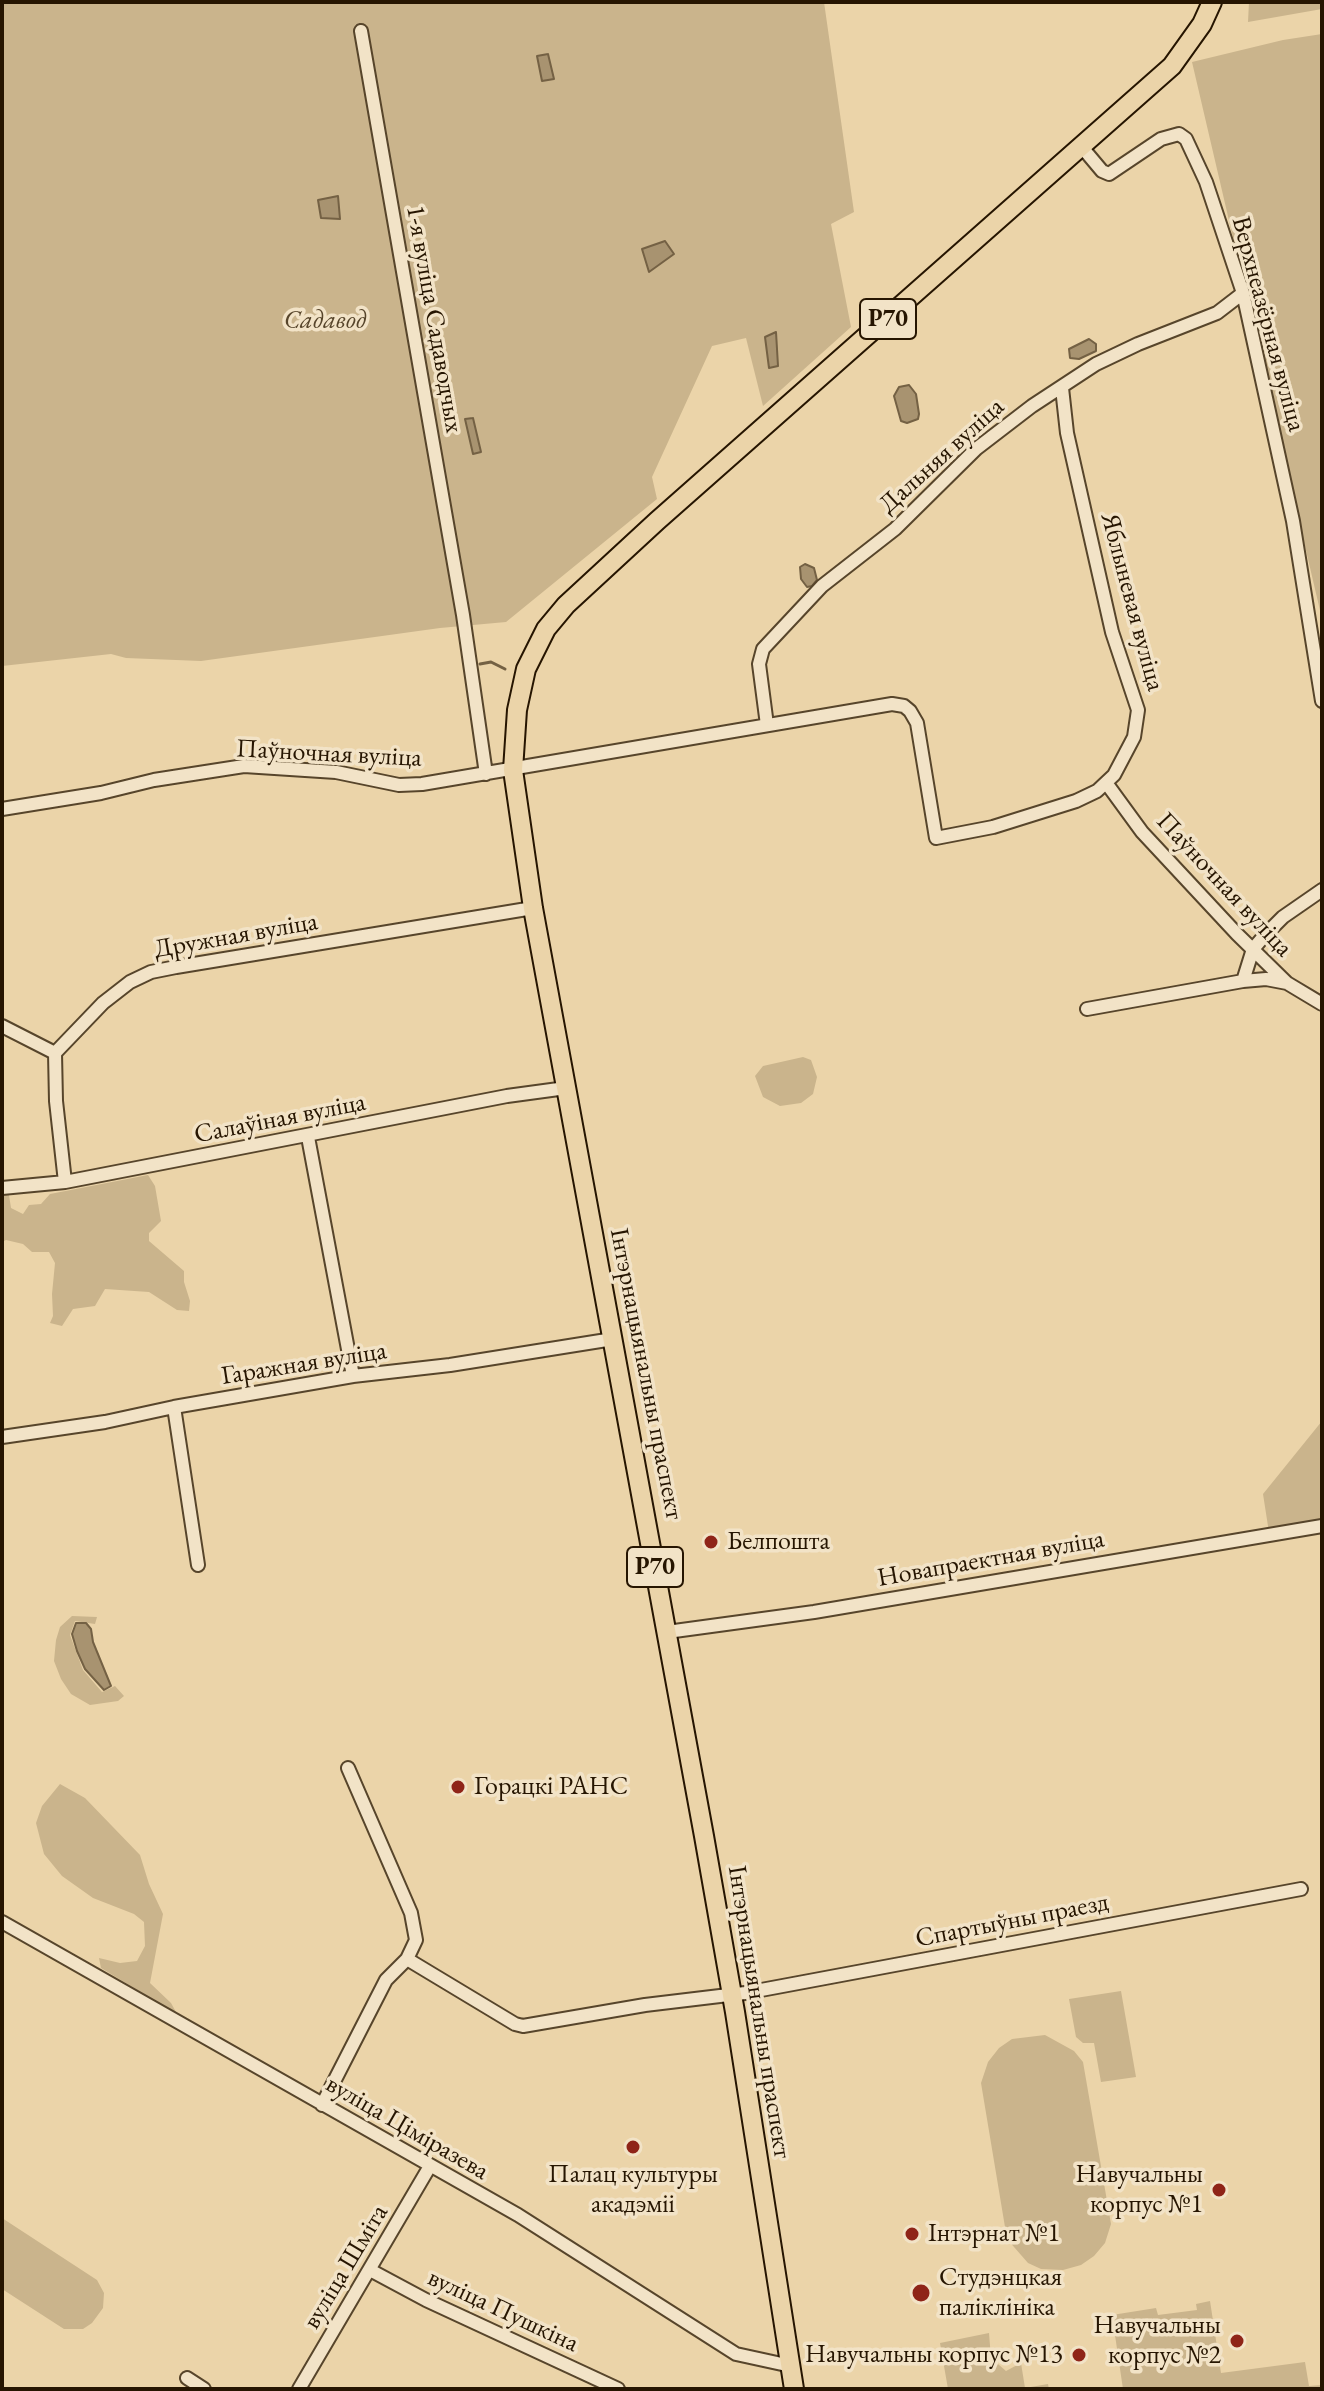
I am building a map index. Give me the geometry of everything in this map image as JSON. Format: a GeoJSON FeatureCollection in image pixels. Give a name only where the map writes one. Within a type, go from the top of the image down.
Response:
{"type":"FeatureCollection","features":[{"type":"Feature","properties":{"kind":"main road","name":"Р70"},"geometry":{"type":"LineString","coordinates":[[513,770],[517,710],[526,669],[546,629],[566,605],[1172,66],[1202,24],[1212,2]]}},
{"type":"Feature","properties":{"kind":"main road","name":"Інтэрнацыянальны праспект"},"geometry":{"type":"LineString","coordinates":[[513,770],[533,908],[731,1995],[792,2381]]}},
{"type":"Feature","properties":{"kind":"street","name":"1-я вуліца Садаводчых"},"geometry":{"type":"LineString","coordinates":[[361,31],[463,615],[486,774]]}},
{"type":"Feature","properties":{"kind":"street","name":"Верхнеазёрная вуліца"},"geometry":{"type":"LineString","coordinates":[[1081,146],[1102,171],[1109,174],[1161,139],[1179,134],[1186,139],[1206,182],[1243,293],[1293,521],[1322,701]]}},
{"type":"Feature","properties":{"kind":"street","name":"Дальняя вуліца"},"geometry":{"type":"LineString","coordinates":[[767,725],[759,664],[763,649],[822,586],[895,529],[976,449],[1032,406],[1096,364],[1217,313],[1243,293]]}},
{"type":"Feature","properties":{"kind":"street","name":"Яблыневая вуліца"},"geometry":{"type":"LineString","coordinates":[[1062,388],[1067,433],[1112,632],[1138,710],[1134,737],[1107,784]]}},
{"type":"Feature","properties":{"kind":"street"},"geometry":{"type":"LineString","coordinates":[[513,770],[892,704],[904,706],[910,711],[919,729],[936,838],[993,827],[1054,809],[1107,784]]}},
{"type":"Feature","properties":{"kind":"street","name":"Паўночная вуліца"},"geometry":{"type":"LineString","coordinates":[[2,809],[244,766],[336,772],[399,785],[513,770]]}},
{"type":"Feature","properties":{"kind":"street","name":"Паўночная вуліца"},"geometry":{"type":"LineString","coordinates":[[1107,784],[1142,832],[1253,949],[1287,983],[1322,1004]]}},
{"type":"Feature","properties":{"kind":"street"},"geometry":{"type":"LineString","coordinates":[[1243,981],[1253,949],[1283,917],[1322,890]]}},
{"type":"Feature","properties":{"kind":"street","name":"Дружная вуліца"},"geometry":{"type":"LineString","coordinates":[[55,1053],[103,1003],[130,982],[151,972],[533,908]]}},
{"type":"Feature","properties":{"kind":"street"},"geometry":{"type":"LineString","coordinates":[[1087,1009],[1243,981],[1266,979],[1287,983]]}},
{"type":"Feature","properties":{"kind":"street"},"geometry":{"type":"LineString","coordinates":[[2,1026],[55,1053],[56,1101],[65,1182]]}},
{"type":"Feature","properties":{"kind":"street","name":"Салаўіная вуліца"},"geometry":{"type":"LineString","coordinates":[[2,1188],[65,1182],[507,1096],[566,1088]]}},
{"type":"Feature","properties":{"kind":"street"},"geometry":{"type":"LineString","coordinates":[[308,1137],[353,1376]]}},
{"type":"Feature","properties":{"kind":"street","name":"Гаражная вуліца"},"geometry":{"type":"LineString","coordinates":[[2,1437],[105,1422],[353,1376],[450,1365],[613,1339]]}},
{"type":"Feature","properties":{"kind":"street"},"geometry":{"type":"LineString","coordinates":[[174,1407],[198,1565]]}},
{"type":"Feature","properties":{"kind":"street","name":"Новапраектная вуліца"},"geometry":{"type":"LineString","coordinates":[[667,1632],[814,1612],[1322,1526]]}},
{"type":"Feature","properties":{"kind":"street"},"geometry":{"type":"LineString","coordinates":[[322,2105],[386,1980],[407,1959],[416,1940],[411,1913],[348,1768]]}},
{"type":"Feature","properties":{"kind":"street","name":"Спартыўны праезд"},"geometry":{"type":"LineString","coordinates":[[407,1959],[523,2026],[645,2005],[731,1995],[1301,1889]]}},
{"type":"Feature","properties":{"kind":"street","name":"вуліца Ціміразева"},"geometry":{"type":"LineString","coordinates":[[2,1922],[561,2241],[736,2354],[792,2381]]}},
{"type":"Feature","properties":{"kind":"street","name":"вуліца Шміта"},"geometry":{"type":"LineString","coordinates":[[299,2389],[430,2166]]}},
{"type":"Feature","properties":{"kind":"street","name":"вуліца Пушкіна"},"geometry":{"type":"LineString","coordinates":[[370,2270],[426,2300],[618,2389]]}},
{"type":"Feature","properties":{"kind":"street"},"geometry":{"type":"LineString","coordinates":[[187,2378],[204,2389]]}},
{"type":"Feature","properties":{"kind":"green space","name":"Садавод"},"geometry":{"type":"Polygon","coordinates":[[[2,2],[824,2],[854,212],[831,224],[851,327],[763,406],[746,338],[712,346],[652,477],[657,499],[506,622],[440,628],[201,661],[126,658],[111,654],[2,666],[2,2]]]}},
{"type":"Feature","properties":{"kind":"green space"},"geometry":{"type":"Polygon","coordinates":[[[1249,2],[1322,2],[1322,9],[1248,22],[1249,2]]]}},
{"type":"Feature","properties":{"kind":"green space"},"geometry":{"type":"Polygon","coordinates":[[[1322,34],[1322,619],[1192,62],[1322,34]]]}},
{"type":"Feature","properties":{"kind":"green space"},"geometry":{"type":"Polygon","coordinates":[[[803,1057],[811,1060],[817,1077],[813,1094],[801,1103],[780,1106],[763,1097],[755,1076],[763,1066],[803,1057]]]}},
{"type":"Feature","properties":{"kind":"green space"},"geometry":{"type":"Polygon","coordinates":[[[148,1175],[155,1186],[161,1221],[149,1233],[149,1241],[184,1271],[189,1311],[177,1310],[149,1292],[105,1289],[95,1306],[73,1309],[62,1326],[50,1323],[53,1316],[55,1263],[49,1252],[32,1252],[23,1244],[2,1242],[2,1195],[9,1195],[11,1208],[23,1214],[29,1205],[41,1204],[50,1194],[148,1175]]]}},
{"type":"Feature","properties":{"kind":"green space"},"geometry":{"type":"Polygon","coordinates":[[[1322,1421],[1322,1527],[1270,1539],[1263,1494],[1322,1421]]]}},
{"type":"Feature","properties":{"kind":"green space"},"geometry":{"type":"Polygon","coordinates":[[[72,1616],[97,1617],[95,1624],[75,1621],[70,1635],[83,1670],[102,1692],[115,1686],[124,1696],[118,1701],[90,1705],[71,1694],[61,1679],[54,1661],[56,1640],[60,1627],[72,1616]]]}},
{"type":"Feature","properties":{"kind":"green space"},"geometry":{"type":"Polygon","coordinates":[[[60,1784],[85,1798],[140,1855],[163,1914],[150,1983],[171,2003],[177,2014],[101,1968],[99,1958],[120,1963],[137,1961],[145,1946],[144,1922],[134,1914],[93,1898],[62,1876],[44,1854],[36,1823],[42,1806],[60,1784]]]}},
{"type":"Feature","properties":{"kind":"green space"},"geometry":{"type":"Polygon","coordinates":[[[1121,1991],[1136,2077],[1101,2082],[1094,2043],[1083,2043],[1076,2037],[1069,1999],[1121,1991]]]}},
{"type":"Feature","properties":{"kind":"green space"},"geometry":{"type":"Polygon","coordinates":[[[1045,2035],[1074,2051],[1083,2062],[1111,2224],[1105,2243],[1094,2256],[1081,2265],[1063,2270],[1041,2269],[1028,2263],[1007,2239],[981,2083],[988,2062],[999,2048],[1012,2039],[1045,2035]]]}},
{"type":"Feature","properties":{"kind":"green space"},"geometry":{"type":"Polygon","coordinates":[[[2,2218],[97,2280],[104,2293],[103,2308],[92,2323],[83,2329],[64,2329],[2,2289],[2,2218]]]}},
{"type":"Feature","properties":{"kind":"green space"},"geometry":{"type":"Polygon","coordinates":[[[1210,2301],[1221,2373],[1305,2362],[1309,2386],[1322,2385],[1322,2389],[1123,2389],[1112,2315],[1156,2308],[1158,2315],[1197,2310],[1196,2304],[1210,2301]]]}},
{"type":"Feature","properties":{"kind":"green space"},"geometry":{"type":"Polygon","coordinates":[[[989,2333],[991,2358],[1006,2371],[1021,2363],[1025,2388],[1048,2384],[1049,2389],[948,2389],[940,2343],[989,2333]]]}},
{"type":"Feature","properties":{"kind":"shaded area"},"geometry":{"type":"Polygon","coordinates":[[[548,54],[554,79],[542,81],[537,56],[548,54]]]}},
{"type":"Feature","properties":{"kind":"shaded area"},"geometry":{"type":"Polygon","coordinates":[[[338,196],[340,219],[321,218],[318,200],[338,196]]]}},
{"type":"Feature","properties":{"kind":"shaded area"},"geometry":{"type":"Polygon","coordinates":[[[665,241],[674,254],[649,272],[642,249],[665,241]]]}},
{"type":"Feature","properties":{"kind":"shaded area"},"geometry":{"type":"Polygon","coordinates":[[[776,332],[778,366],[769,368],[765,337],[776,332]]]}},
{"type":"Feature","properties":{"kind":"shaded area"},"geometry":{"type":"Polygon","coordinates":[[[1089,339],[1096,344],[1096,351],[1079,359],[1070,358],[1069,349],[1089,339]]]}},
{"type":"Feature","properties":{"kind":"shaded area"},"geometry":{"type":"Polygon","coordinates":[[[909,385],[916,394],[919,414],[918,419],[907,423],[901,421],[894,396],[899,387],[909,385]]]}},
{"type":"Feature","properties":{"kind":"shaded area"},"geometry":{"type":"Polygon","coordinates":[[[473,418],[481,452],[473,454],[465,419],[473,418]]]}},
{"type":"Feature","properties":{"kind":"shaded area"},"geometry":{"type":"Polygon","coordinates":[[[805,564],[814,568],[817,580],[807,587],[801,579],[800,567],[805,564]]]}},
{"type":"Feature","properties":{"kind":"shaded area"},"geometry":{"type":"Polygon","coordinates":[[[76,1623],[86,1623],[91,1629],[93,1642],[111,1686],[104,1690],[85,1669],[77,1651],[72,1634],[76,1623]]]}},
{"type":"Feature","properties":{"kind":"waterway"},"geometry":{"type":"LineString","coordinates":[[480,664],[491,662],[505,669]]}},
{"type":"Feature","properties":{"kind":"place","name":"Белпошта"},"geometry":{"type":"Point","coordinates":[711,1542]}},
{"type":"Feature","properties":{"kind":"place","name":"Горацкі РАНС"},"geometry":{"type":"Point","coordinates":[458,1787]}},
{"type":"Feature","properties":{"kind":"place","name":"Палац культуры акадэміі"},"geometry":{"type":"Point","coordinates":[633,2147]}},
{"type":"Feature","properties":{"kind":"place","name":"Навучальны корпус №1"},"geometry":{"type":"Point","coordinates":[1219,2190]}},
{"type":"Feature","properties":{"kind":"place","name":"Інтэрнат №1"},"geometry":{"type":"Point","coordinates":[912,2234]}},
{"type":"Feature","properties":{"kind":"place","name":"Студэнцкая паліклініка"},"geometry":{"type":"Point","coordinates":[921,2293]}},
{"type":"Feature","properties":{"kind":"place","name":"Навучальны корпус №2"},"geometry":{"type":"Point","coordinates":[1237,2341]}},
{"type":"Feature","properties":{"kind":"place","name":"Навучальны корпус №13"},"geometry":{"type":"Point","coordinates":[1079,2355]}}]}
